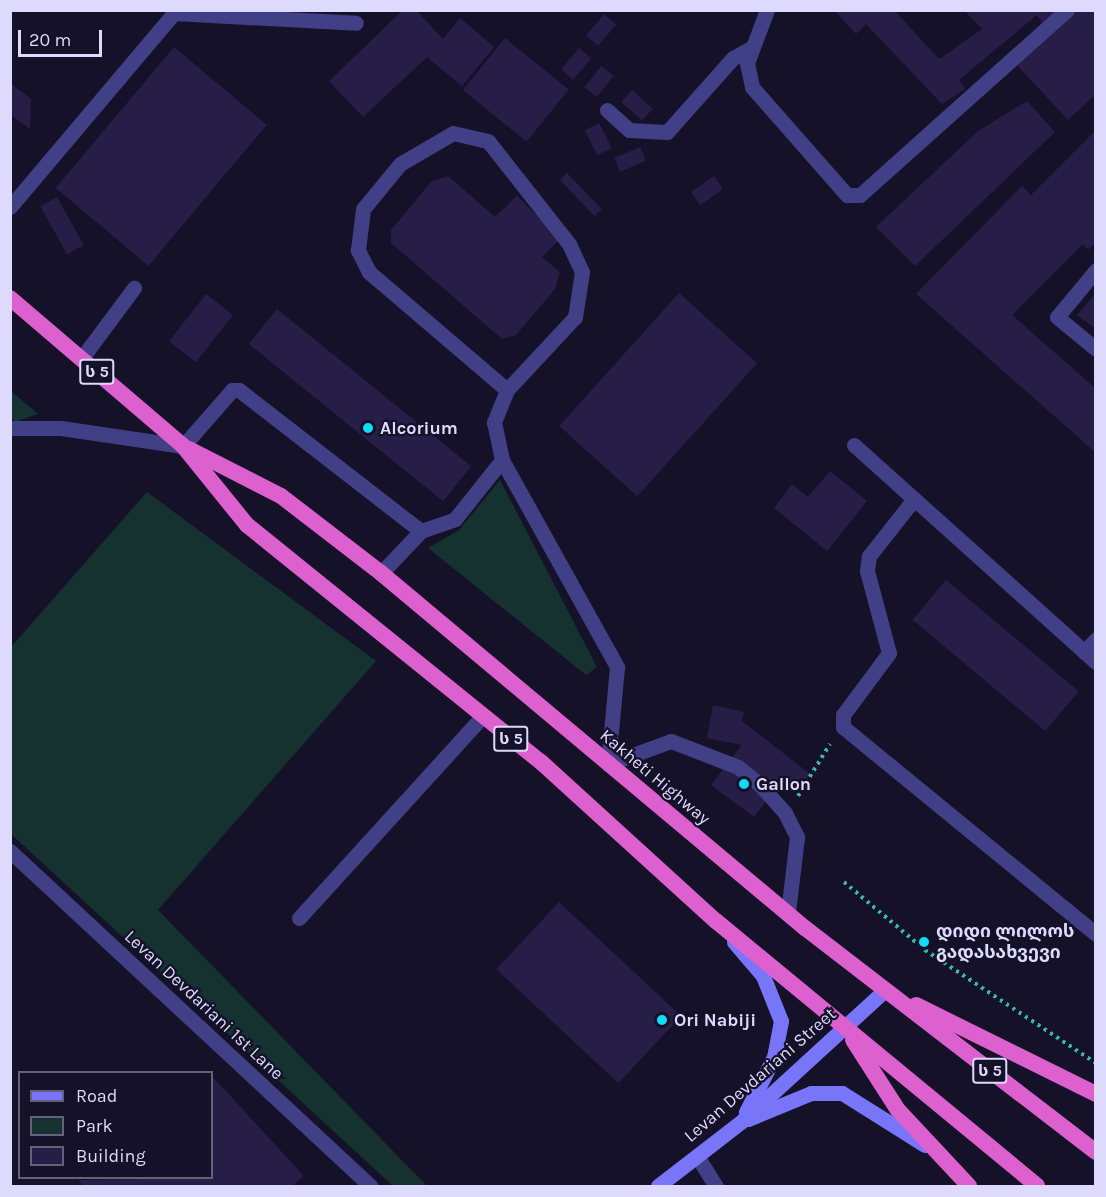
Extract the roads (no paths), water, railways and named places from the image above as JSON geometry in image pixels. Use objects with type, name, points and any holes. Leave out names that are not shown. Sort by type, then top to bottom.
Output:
[{"type":"highway","name":"Kakheti Highway","points":[[10,298],[183,446],[247,525],[482,717],[541,762],[716,921],[1037,1186]]},
{"type":"highway","name":"Kakheti Highway","points":[[183,446],[281,496],[381,573],[788,913],[1095,1152]]},
{"type":"highway","points":[[885,990],[1095,1094]]},
{"type":"highway","points":[[844,1027],[897,1110],[931,1149],[969,1186]]},
{"type":"main road","points":[[716,921],[762,976],[781,1021],[774,1058],[742,1120]]},
{"type":"main road","name":"Levan Devdariani Street","points":[[658,1186],[742,1120],[885,990]]},
{"type":"main road","points":[[742,1120],[811,1093],[842,1093],[931,1149]]},
{"type":"street","points":[[767,10],[747,63],[752,87],[847,195],[860,195],[1067,10]]},
{"type":"street","points":[[10,207],[174,12],[356,23]]},
{"type":"street","points":[[607,110],[629,130],[667,132],[733,58],[751,48]]},
{"type":"street","points":[[507,390],[369,272],[358,250],[363,209],[400,164],[453,134],[488,141],[569,244],[582,272],[574,317],[507,390],[494,422],[502,460],[617,667],[608,764],[671,741],[738,768],[785,813],[797,837],[788,913]]},
{"type":"street","points":[[1095,270],[1057,316],[1095,349]]},
{"type":"street","points":[[81,359],[134,288]]},
{"type":"street","points":[[10,428],[61,428],[183,446],[232,390],[239,390],[421,531]]},
{"type":"street","points":[[854,445],[1090,657],[1095,639]]},
{"type":"street","points":[[381,573],[421,531],[454,519],[502,460]]},
{"type":"street","points":[[914,499],[869,556],[867,571],[889,653],[843,715],[843,728],[1095,934]]},
{"type":"street","points":[[299,918],[482,717]]},
{"type":"street","name":"Levan Devdariani 1st Lane","points":[[10,851],[371,1186]]},
{"type":"street","points":[[697,1156],[716,1186]]},
{"type":"place","name":"Alcorium","points":[[368,428]]},
{"type":"place","name":"Gallon","points":[[744,784]]},
{"type":"place","name":"დიდი ლილოს გადასახვევი","points":[[924,942]]},
{"type":"place","name":"Ori Nabiji","points":[[662,1020]]}]
